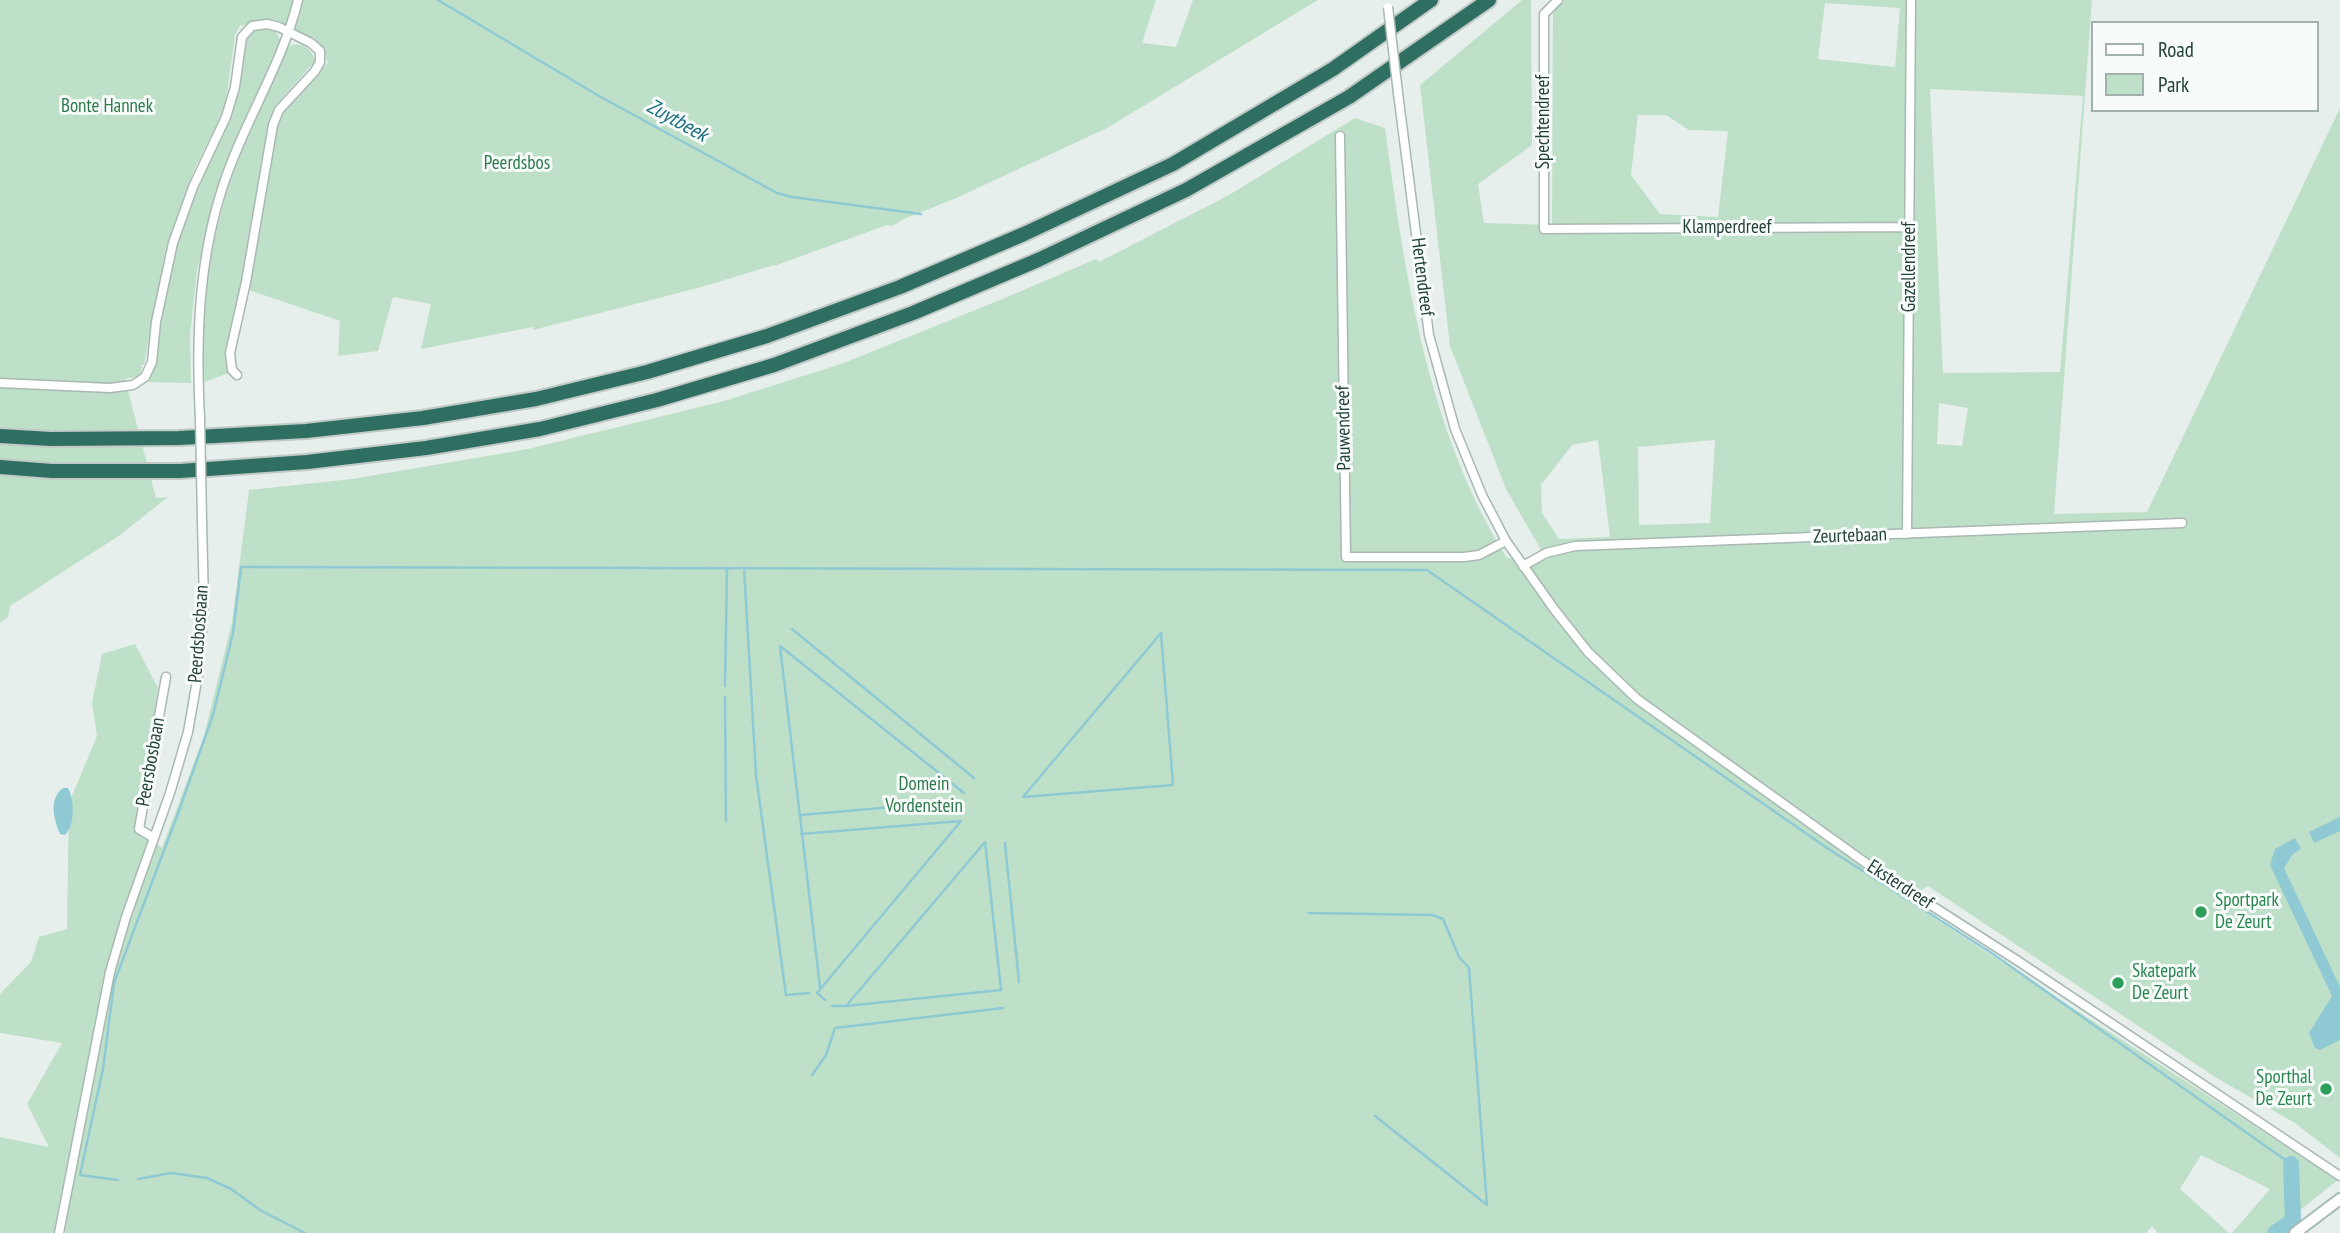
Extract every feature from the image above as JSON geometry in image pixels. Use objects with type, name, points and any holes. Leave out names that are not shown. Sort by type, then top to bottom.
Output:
[{"type":"highway","points":[[0,436],[51,439],[179,438],[306,431],[423,418],[536,399],[647,372],[754,340],[900,287],[1024,234],[1174,164],[1333,69],[1432,0]]},
{"type":"highway","points":[[0,467],[52,471],[180,471],[307,462],[426,448],[540,429],[657,400],[774,365],[913,313],[1038,260],[1186,190],[1349,97],[1489,0]]},
{"type":"main road","points":[[2295,1233],[2340,1199]]},
{"type":"street","name":"Peerdsbosbaan","points":[[59,1233],[110,972],[188,732],[199,669],[204,604],[198,370],[200,309],[211,228],[222,188],[289,34],[298,0]]},
{"type":"street","name":"Spechtendreef","points":[[1544,229],[1544,14],[1558,0]]},
{"type":"street","name":"Gazellendreef","points":[[1908,534],[1912,0]]},
{"type":"street","name":"Hertendreef","points":[[1388,3],[1429,335],[1455,429],[1482,495],[1506,541]]},
{"type":"street","points":[[0,383],[110,388],[133,385],[145,377],[152,362],[156,322],[173,243],[193,187],[226,117],[235,87],[242,37],[252,26],[259,24],[279,27],[311,43],[320,51],[320,62],[279,110],[273,125],[246,282],[230,353],[232,370],[237,375]]},
{"type":"street","name":"Pauwendreef","points":[[1340,135],[1346,556],[1464,557],[1479,555],[1506,541]]},
{"type":"street","name":"Klamperdreef","points":[[1544,229],[1911,227]]},
{"type":"street","name":"Zeurtebaan","points":[[1523,566],[1546,553],[1575,546],[2182,523]]},
{"type":"street","name":"Eksterdreef","points":[[1506,541],[1588,652],[1637,699],[1870,866],[2018,961],[2340,1176]]},
{"type":"street","name":"Peersbosbaan","points":[[154,838],[139,829],[166,677]]},
{"type":"green space","name":"Peerdsbos","points":[[0,0],[1156,0],[1142,43],[1176,47],[1193,0],[1318,0],[1107,128],[892,226],[887,225],[774,266],[698,288],[533,330],[533,327],[421,349],[431,304],[393,297],[378,351],[338,356],[340,321],[240,287],[227,353],[229,373],[202,383],[202,339],[208,274],[228,188],[243,146],[288,46],[297,44],[305,47],[312,52],[315,61],[276,105],[268,124],[266,141],[283,109],[328,62],[314,38],[267,20],[240,26],[235,35],[226,101],[194,170],[166,248],[144,365],[140,376],[125,379],[156,498],[168,497],[120,535],[10,606],[8,617],[0,623]]},
{"type":"green space","name":"Domein Vordenstein","points":[[1522,0],[1531,0],[1532,145],[1478,184],[1484,223],[1552,225],[1553,0],[2092,0],[2054,514],[2147,512],[2340,108],[2340,1158],[2295,1123],[2215,1077],[1928,886],[1906,900],[2338,1180],[2271,1233],[2232,1233],[2270,1189],[2201,1155],[2180,1189],[2229,1233],[2158,1233],[2152,1226],[2146,1233],[0,1233],[0,1137],[49,1147],[27,1104],[62,1043],[0,1033],[0,994],[31,962],[39,937],[67,929],[69,803],[97,736],[92,703],[102,654],[135,644],[158,688],[138,829],[162,848],[204,736],[232,622],[249,490],[352,479],[528,449],[724,401],[841,364],[1096,259],[1099,262],[1229,195],[1355,118],[1385,128],[1401,239],[1423,350],[1457,457],[1480,509],[1507,558],[1547,560],[1506,489],[1450,346],[1420,85]],"holes":[[[1825,3],[1900,8],[1895,67],[1818,59]],[[1930,89],[2083,96],[2060,372],[1943,373]],[[1638,115],[1666,115],[1689,130],[1728,131],[1718,217],[1660,214],[1631,175]],[[1939,403],[1968,408],[1962,446],[1937,444]],[[1598,440],[1610,537],[1559,539],[1542,513],[1541,485],[1572,445]],[[1715,440],[1710,523],[1639,525],[1638,447]]]},
{"type":"green space","points":[[254,27],[267,27],[276,31],[281,42],[240,132],[214,203],[197,270],[190,335],[191,383],[148,382],[155,361],[169,278],[187,207],[226,124],[242,43]]},
{"type":"water","points":[[63,788],[68,788],[73,806],[71,825],[65,835],[60,834],[54,810],[55,798]]},
{"type":"water","points":[[2340,817],[2340,831],[2314,843],[2309,832]]},
{"type":"water","points":[[2295,838],[2301,849],[2293,854],[2284,868],[2340,987],[2340,1040],[2320,1050],[2315,1048],[2309,1033],[2332,996],[2270,865],[2275,849]]},
{"type":"waterway","name":"Zuytbeek","points":[[438,0],[599,96],[777,193],[921,214]]},
{"type":"waterway","points":[[118,1180],[80,1175],[103,1069],[114,983],[213,715],[233,633],[241,567],[1427,570],[1827,848],[1993,954],[2291,1164]]},
{"type":"waterway","points":[[725,686],[727,568]]},
{"type":"waterway","points":[[744,568],[756,775],[786,995],[809,993]]},
{"type":"waterway","points":[[792,629],[974,778]]},
{"type":"waterway","points":[[1161,633],[1173,785],[1023,797],[1161,633]]},
{"type":"waterway","points":[[780,646],[820,987]]},
{"type":"waterway","points":[[780,646],[964,793]]},
{"type":"waterway","points":[[725,697],[726,821]]},
{"type":"waterway","points":[[801,815],[961,801]]},
{"type":"waterway","points":[[801,834],[961,821],[817,993],[825,1000]]},
{"type":"waterway","points":[[832,1006],[846,1006],[1001,990],[985,842],[846,1006]]},
{"type":"waterway","points":[[1005,843],[1019,982]]},
{"type":"waterway","points":[[1309,913],[1433,915],[1443,919],[1459,957],[1469,968],[1487,1205],[1375,1116]]},
{"type":"waterway","points":[[812,1075],[826,1055],[835,1028],[1003,1008]]},
{"type":"waterway","points":[[2275,1233],[2293,1221],[2291,1164]]},
{"type":"waterway","points":[[138,1179],[171,1173],[207,1178],[231,1189],[260,1210],[305,1233]]},
{"type":"place","name":"Sportpark De Zeurt","points":[[2201,912]]},
{"type":"place","name":"Skatepark De Zeurt","points":[[2118,983]]},
{"type":"place","name":"Sporthal De Zeurt","points":[[2326,1089]]},
{"type":"park label","name":"Bonte Hannek","points":[[107,107]]}]
